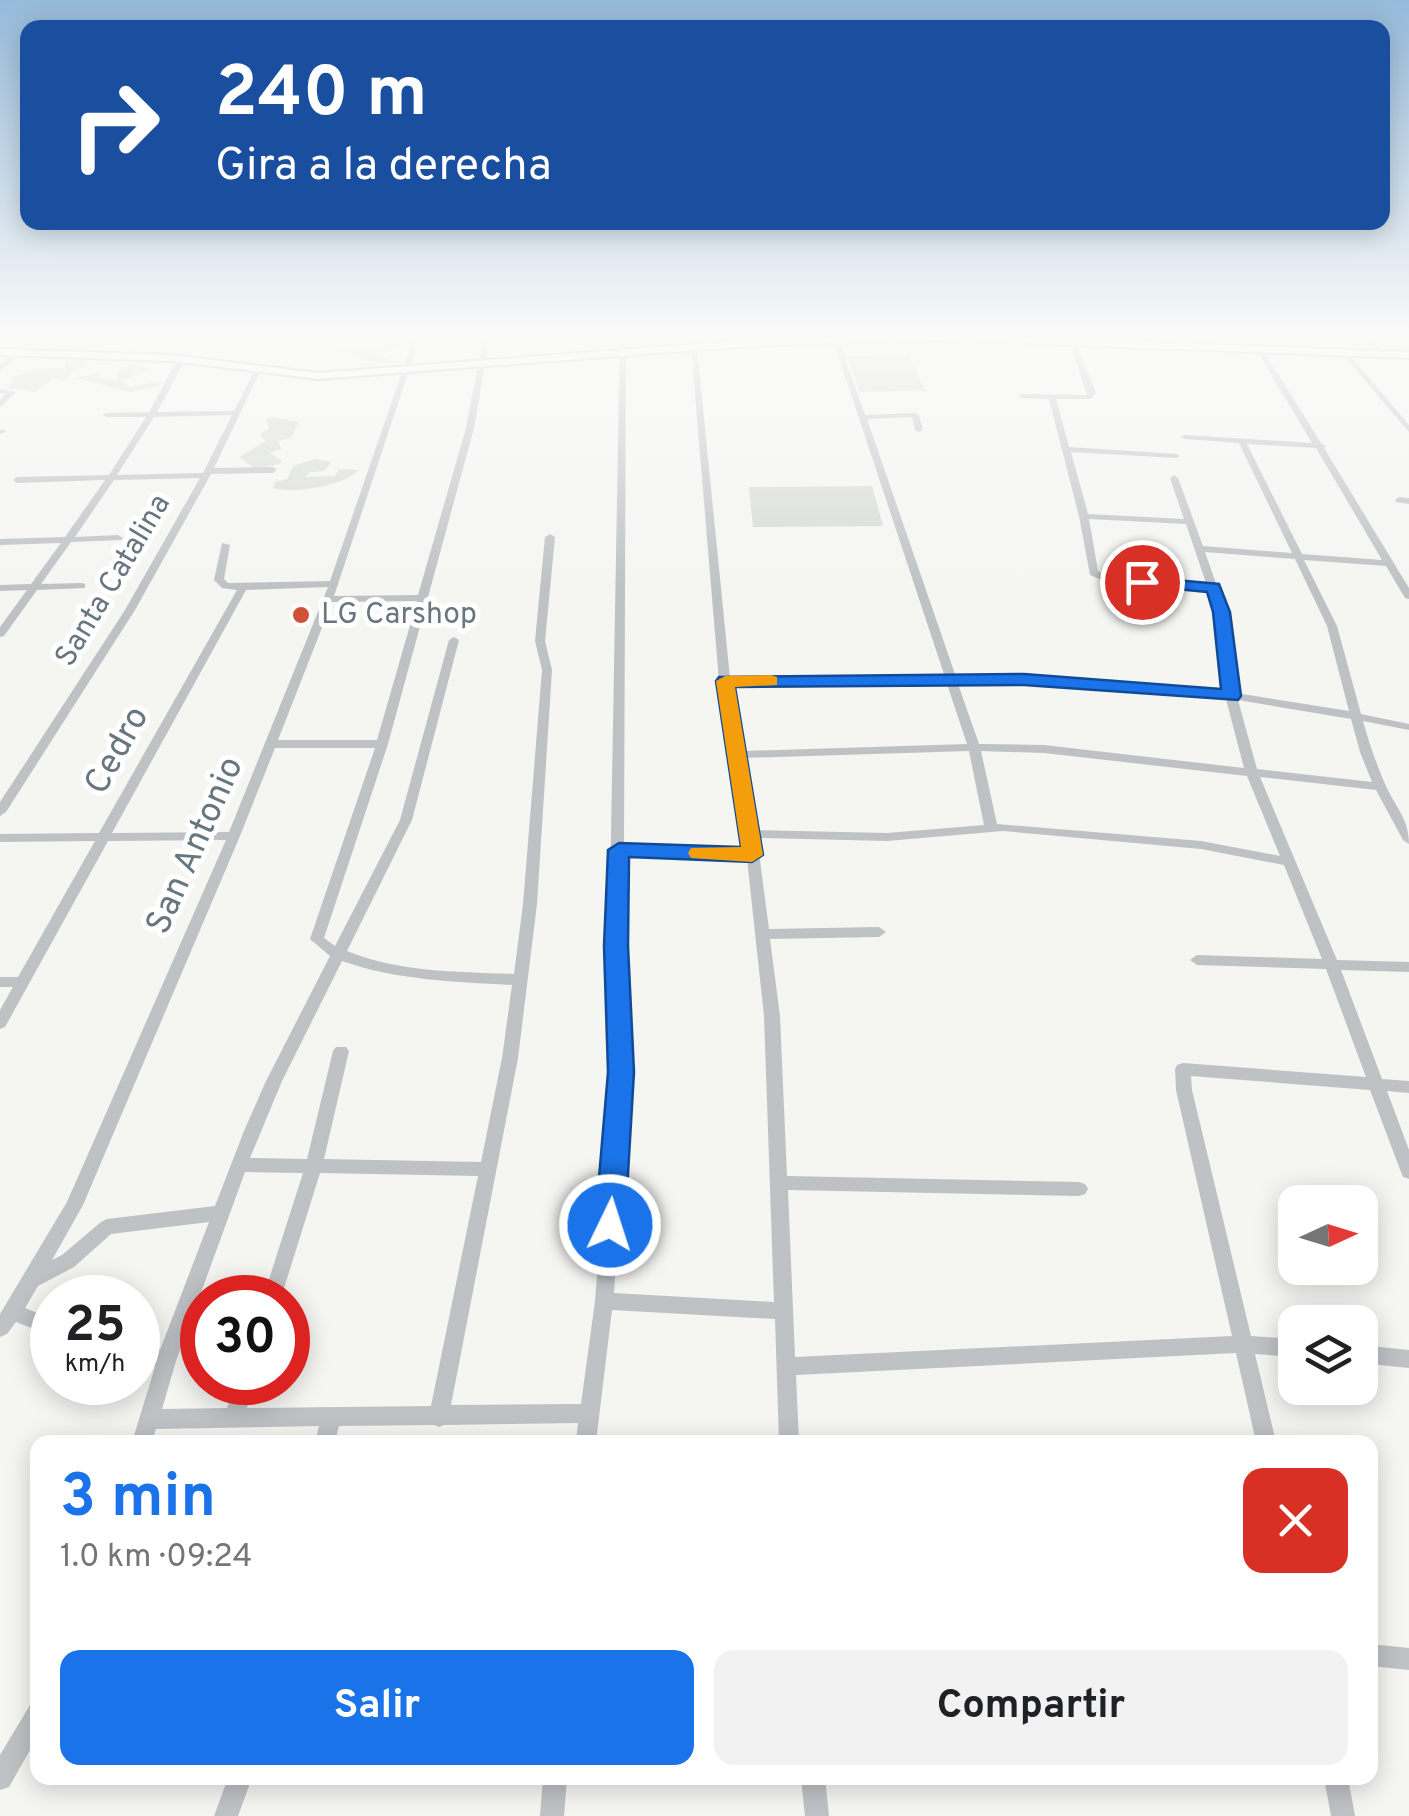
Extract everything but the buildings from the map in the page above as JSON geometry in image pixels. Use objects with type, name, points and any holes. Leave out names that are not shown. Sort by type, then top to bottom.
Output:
[{"type":"street","points":[[0,634],[151,419]]},
{"type":"street","name":"Santa Catalina","points":[[0,812],[130,610],[208,473],[233,419]]},
{"type":"street","name":"San Antonio","points":[[34,1275],[74,1205],[234,836],[334,584],[390,419]]},
{"type":"street","points":[[472,419],[382,744],[318,939],[323,948],[340,957],[442,976],[520,980]]},
{"type":"street","points":[[586,1435],[604,1301],[621,1072],[616,946],[623,419]]},
{"type":"street","points":[[700,419],[725,681],[772,1016],[789,1435]]},
{"type":"street","points":[[864,419],[974,747],[991,827]]},
{"type":"street","points":[[916,419],[920,430]]},
{"type":"street","points":[[1058,419],[1084,516],[1090,568],[1098,576],[1214,587]]},
{"type":"street","points":[[1305,419],[1409,596]]},
{"type":"street","points":[[1185,437],[1322,446]]},
{"type":"street","points":[[1242,441],[1332,626],[1353,694],[1354,714],[1380,787],[1409,840]]},
{"type":"street","points":[[1066,449],[1176,456]]},
{"type":"street","points":[[17,480],[273,470]]},
{"type":"street","points":[[1174,478],[1222,612],[1231,696],[1251,771],[1331,963],[1409,1172]]},
{"type":"street","points":[[1084,516],[1191,522]]},
{"type":"street","points":[[438,1417],[510,1058],[530,904],[548,670],[540,641],[550,537]]},
{"type":"street","points":[[0,542],[118,538]]},
{"type":"street","points":[[225,544],[219,580],[226,586],[334,584]]},
{"type":"street","points":[[1202,549],[1390,564]]},
{"type":"street","points":[[0,588],[82,586]]},
{"type":"street","name":"Cedro","points":[[0,1023],[243,587]]},
{"type":"street","points":[[327,599],[422,598]]},
{"type":"street","points":[[145,1435],[166,1360],[274,1081],[406,820],[454,640]]},
{"type":"street","points":[[725,681],[1024,680],[1231,696],[1354,714],[1409,727]]},
{"type":"street","points":[[272,744],[382,744]]},
{"type":"street","points":[[735,755],[974,747],[1044,750],[1380,787]]},
{"type":"street","points":[[749,834],[887,837],[991,827],[1146,838],[1289,862]]},
{"type":"street","points":[[0,838],[234,836]]},
{"type":"street","points":[[619,850],[752,855]]},
{"type":"street","points":[[762,934],[879,932]]},
{"type":"street","points":[[1198,960],[1409,967]]},
{"type":"street","points":[[0,982],[23,982]]},
{"type":"street","points":[[279,1275],[314,1165],[340,1051]]},
{"type":"street","points":[[1264,1435],[1184,1090],[1184,1068],[1409,1088]]},
{"type":"street","points":[[239,1165],[488,1169]]},
{"type":"street","points":[[780,1183],[1079,1189]]},
{"type":"street","points":[[41,1275],[68,1261],[107,1227],[222,1213]]},
{"type":"street","name":"San Antonio","points":[[6,1320],[30,1282]]},
{"type":"street","points":[[604,1301],[782,1311]]},
{"type":"street","points":[[784,1367],[1243,1344],[1278,1347]]},
{"type":"street","points":[[1378,1355],[1409,1358]]},
{"type":"street","points":[[160,1359],[166,1360]]},
{"type":"street","points":[[234,1418],[238,1405]]},
{"type":"street","points":[[151,1418],[588,1413]]},
{"type":"street","points":[[327,1435],[332,1417]]},
{"type":"street","points":[[1378,1656],[1409,1659]]},
{"type":"street","points":[[0,1778],[30,1727]]},
{"type":"street","points":[[226,1816],[237,1785]]},
{"type":"street","points":[[552,1816],[554,1785]]},
{"type":"street","points":[[815,1785],[817,1816]]},
{"type":"street","points":[[1337,1785],[1343,1816]]},
{"type":"shaded area","points":[[266,419],[299,422],[291,438],[278,441],[281,449],[270,453],[282,461],[280,464],[255,469],[239,457],[266,441],[260,435],[269,428]]},
{"type":"shaded area","points":[[315,459],[331,462],[325,471],[310,472],[305,477],[335,476],[339,469],[359,470],[318,487],[273,488],[275,482],[287,479],[293,466]]},
{"type":"shaded area","points":[[872,486],[883,526],[753,527],[749,487]]},
{"type":"slow traffic","points":[[699,853],[752,855],[725,681],[770,681]]},
{"type":"place","name":"LG Carshop","points":[[301,615]]},
{"type":"route","points":[[610,1225],[621,1072],[616,946],[619,850],[752,855],[725,681],[1024,680],[1231,696],[1222,612],[1214,587],[1142,582]]}]
